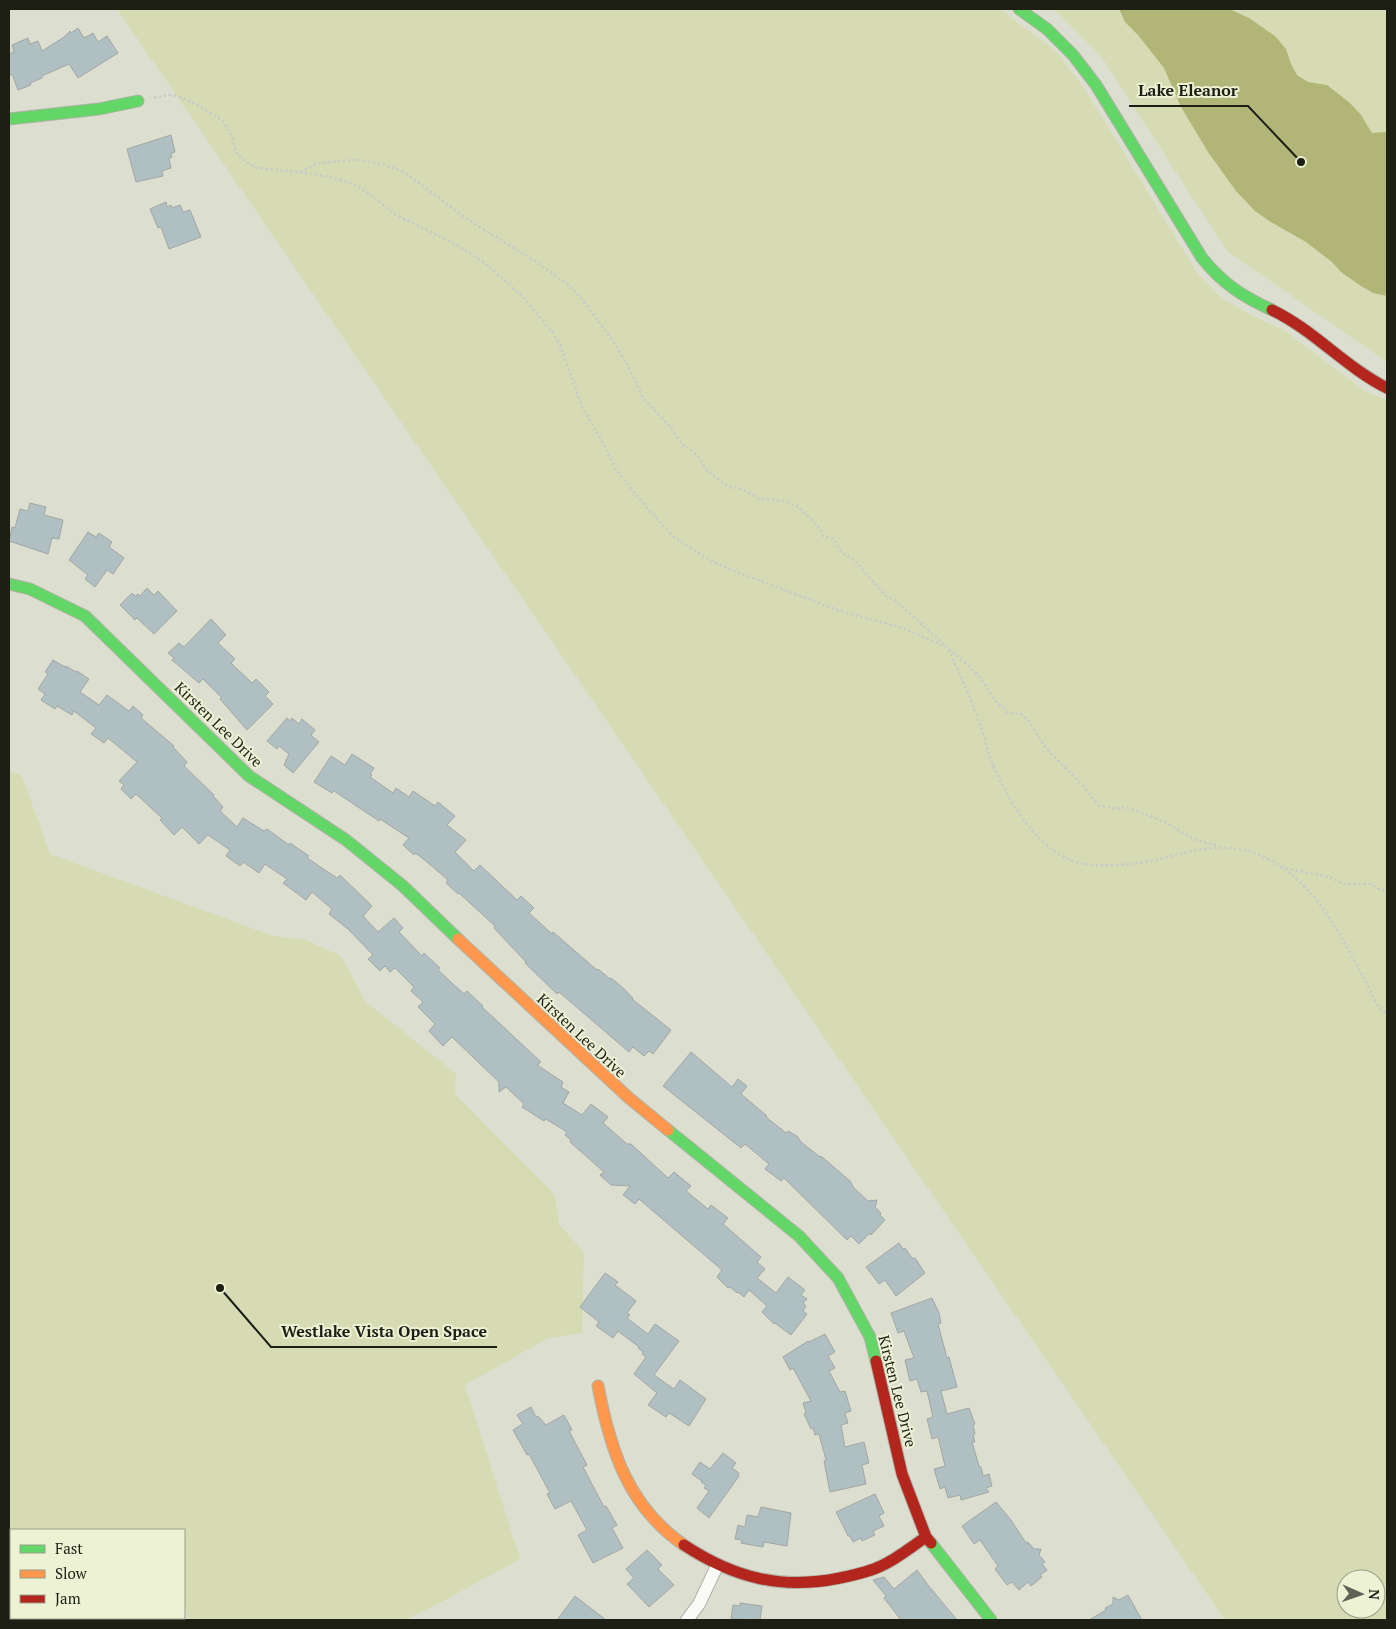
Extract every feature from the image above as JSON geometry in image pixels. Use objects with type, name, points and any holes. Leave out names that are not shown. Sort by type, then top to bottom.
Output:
[{"type":"street","points":[[1020,9],[1047,28],[1073,55],[1096,85],[1202,258],[1216,276],[1237,293],[1292,320],[1364,376],[1387,388]]},
{"type":"street","points":[[9,119],[99,109],[138,101]]},
{"type":"street","name":"Kirsten Lee Drive","points":[[9,584],[30,590],[85,616],[249,776],[346,840],[403,886],[492,972],[629,1098],[799,1236],[838,1278],[870,1337],[902,1474],[926,1537],[990,1620]]},
{"type":"street","points":[[598,1386],[606,1426],[622,1471],[636,1495],[653,1517],[688,1549],[717,1566],[754,1578],[784,1584],[811,1584],[836,1580],[881,1566],[926,1537]]},
{"type":"street","points":[[687,1620],[699,1604],[717,1566]]},
{"type":"path","points":[[138,101],[168,95],[178,96],[223,121],[231,134],[236,152],[243,160],[257,168],[330,177],[355,185],[375,198],[394,214],[453,243],[481,260],[523,297],[553,333],[560,345],[583,409],[615,468],[674,537],[709,560],[734,572],[843,612],[903,628],[948,648],[976,714],[990,758],[1003,787],[1021,816],[1036,834],[1055,851],[1071,860],[1097,864],[1127,865],[1151,862],[1206,848],[1219,847]]},
{"type":"path","points":[[300,172],[316,164],[357,160],[382,164],[404,172],[467,219],[551,272],[581,298],[613,341],[630,368],[643,398],[671,428],[684,447],[689,448],[699,457],[706,470],[729,487],[739,488],[758,498],[784,501],[797,506],[821,530],[823,536],[834,539],[842,553],[855,561],[886,596],[896,600],[970,666],[982,680],[994,700],[1008,713],[1022,714],[1045,747],[1085,788],[1098,805],[1115,809],[1125,806],[1166,822],[1193,839],[1219,847],[1251,852],[1279,866],[1310,891],[1333,923],[1372,992],[1378,1007],[1387,1015]]},
{"type":"path","points":[[1279,866],[1332,878],[1343,884],[1370,884],[1380,890],[1387,890]]},
{"type":"shaded area","points":[[117,9],[999,9],[1056,51],[1084,88],[1198,274],[1222,298],[1250,315],[1282,329],[1366,392],[1387,400],[1387,1620],[1225,1620]]},
{"type":"shaded area","points":[[1054,9],[1387,9],[1387,362],[1227,251],[1101,56]]},
{"type":"shaded area","points":[[1119,9],[1229,9],[1249,18],[1275,36],[1286,49],[1297,75],[1308,82],[1327,85],[1350,103],[1361,115],[1372,133],[1387,132],[1387,296],[1373,293],[1361,286],[1341,272],[1332,262],[1306,242],[1255,211],[1236,191],[1208,152],[1181,107],[1164,68],[1138,35],[1125,22]]},
{"type":"shaded area","points":[[9,770],[22,776],[50,854],[273,936],[306,940],[341,956],[366,1002],[456,1074],[455,1094],[555,1195],[559,1224],[584,1252],[582,1333],[548,1338],[465,1385],[520,1559],[404,1620],[189,1620],[185,1608],[185,1529],[10,1529],[10,1619],[43,1619],[9,1620]]},
{"type":"building","points":[[78,28],[84,38],[93,33],[98,42],[107,36],[118,53],[78,78],[69,64],[42,76],[42,78],[30,83],[31,85],[18,90],[12,74],[9,76],[9,54],[14,52],[12,45],[28,38],[30,44],[38,41],[42,51],[70,31],[71,33]]},
{"type":"building","points":[[171,135],[175,152],[171,153],[172,157],[169,158],[171,168],[162,171],[163,176],[136,182],[127,149]]},
{"type":"building","points":[[166,202],[167,207],[171,205],[172,208],[180,205],[183,212],[190,210],[201,237],[169,249],[161,227],[158,228],[150,209]]},
{"type":"building","points":[[30,503],[46,507],[44,515],[63,520],[59,539],[52,538],[48,554],[9,541],[12,527],[15,528],[20,509],[28,511]]},
{"type":"building","points":[[88,532],[96,537],[99,533],[112,542],[109,547],[124,558],[113,574],[107,570],[95,587],[85,579],[88,575],[69,560]]},
{"type":"building","points":[[147,588],[154,595],[158,591],[177,611],[154,634],[137,618],[135,620],[120,605],[132,593],[135,596],[138,594],[140,596]]},
{"type":"building","points":[[211,619],[226,635],[218,643],[235,659],[231,663],[252,683],[256,679],[269,692],[265,696],[273,704],[247,730],[220,699],[222,698],[203,679],[199,683],[172,660],[174,658],[168,653],[179,643],[184,647]]},
{"type":"building","points":[[53,660],[89,679],[80,692],[99,705],[107,695],[129,711],[133,706],[143,715],[141,718],[174,746],[187,762],[184,766],[214,795],[223,807],[220,811],[237,827],[243,818],[264,831],[267,829],[289,845],[290,843],[309,856],[307,858],[337,878],[340,875],[372,906],[363,916],[378,932],[394,918],[403,928],[399,932],[422,956],[424,953],[440,968],[438,970],[464,994],[467,991],[483,1006],[541,1062],[537,1065],[563,1082],[561,1087],[569,1092],[563,1103],[582,1115],[591,1104],[608,1117],[603,1123],[627,1144],[631,1144],[668,1178],[674,1172],[691,1186],[686,1191],[708,1209],[711,1205],[728,1218],[723,1224],[761,1257],[757,1262],[765,1269],[757,1278],[776,1293],[788,1277],[805,1290],[801,1295],[807,1299],[803,1303],[806,1306],[803,1311],[807,1314],[791,1335],[774,1324],[762,1312],[767,1306],[749,1290],[744,1297],[730,1287],[728,1288],[717,1277],[722,1270],[639,1199],[635,1204],[623,1195],[630,1186],[611,1185],[600,1175],[604,1172],[570,1142],[571,1140],[565,1135],[567,1132],[546,1119],[544,1121],[522,1107],[524,1104],[506,1087],[499,1092],[499,1082],[452,1037],[443,1046],[429,1031],[435,1024],[418,1007],[423,1002],[411,991],[414,987],[395,968],[390,972],[385,966],[380,971],[368,959],[373,955],[348,929],[329,914],[332,909],[312,892],[306,900],[283,883],[287,879],[265,864],[259,873],[243,862],[240,866],[226,856],[230,850],[208,835],[199,844],[182,827],[174,835],[160,820],[162,818],[136,794],[131,799],[121,789],[124,785],[119,781],[137,762],[108,738],[104,743],[91,734],[96,728],[74,711],[72,715],[57,706],[55,709],[41,700],[45,694],[38,689],[48,674],[45,672]]},
{"type":"building","points":[[287,718],[290,721],[292,718],[299,724],[302,719],[315,730],[311,735],[319,742],[293,773],[284,765],[289,754],[279,746],[277,749],[267,741]]},
{"type":"building","points":[[352,754],[374,768],[370,777],[393,793],[396,788],[409,797],[413,791],[435,806],[438,802],[455,816],[447,825],[466,840],[455,852],[474,871],[480,865],[517,900],[521,896],[534,908],[529,913],[552,934],[553,932],[597,970],[611,978],[632,999],[671,1030],[653,1054],[649,1051],[644,1056],[633,1047],[629,1052],[559,992],[557,994],[525,963],[494,928],[495,926],[446,883],[448,880],[421,857],[415,853],[414,855],[403,845],[409,838],[380,819],[379,821],[334,791],[332,793],[314,782],[331,756],[345,765]]},
{"type":"building","points":[[691,1052],[732,1087],[738,1079],[747,1086],[741,1094],[766,1117],[786,1133],[788,1131],[797,1136],[801,1142],[821,1156],[850,1181],[854,1188],[868,1201],[877,1200],[875,1207],[885,1220],[871,1235],[870,1233],[859,1244],[851,1236],[847,1240],[784,1178],[781,1181],[765,1169],[769,1164],[745,1144],[741,1148],[663,1086]]},
{"type":"building","points":[[899,1243],[913,1259],[915,1258],[925,1273],[896,1296],[885,1280],[879,1284],[866,1267]]},
{"type":"building","points":[[605,1273],[618,1282],[615,1285],[636,1301],[627,1313],[630,1315],[627,1318],[648,1334],[655,1324],[679,1341],[654,1375],[674,1389],[680,1380],[706,1399],[689,1426],[669,1413],[666,1417],[648,1405],[657,1393],[634,1374],[646,1357],[642,1354],[643,1352],[639,1347],[618,1331],[613,1338],[596,1326],[599,1322],[580,1307]]},
{"type":"building","points":[[932,1298],[939,1313],[941,1323],[938,1324],[957,1387],[941,1391],[947,1414],[969,1408],[975,1424],[973,1425],[975,1434],[973,1435],[975,1442],[972,1442],[979,1466],[983,1476],[989,1474],[992,1486],[986,1488],[989,1492],[961,1500],[960,1495],[948,1498],[945,1487],[940,1489],[934,1469],[945,1466],[938,1437],[932,1439],[927,1419],[933,1417],[927,1391],[921,1392],[917,1379],[910,1381],[905,1360],[914,1358],[904,1331],[898,1333],[891,1313]]},
{"type":"building","points":[[825,1334],[835,1352],[828,1356],[835,1368],[829,1371],[840,1392],[845,1391],[851,1411],[845,1413],[848,1423],[841,1425],[845,1447],[864,1442],[869,1463],[862,1465],[866,1484],[830,1492],[824,1461],[826,1460],[819,1434],[815,1435],[804,1414],[806,1412],[803,1403],[811,1401],[793,1368],[790,1370],[783,1357],[808,1341]]},
{"type":"building","points":[[531,1407],[536,1417],[538,1416],[546,1425],[564,1415],[572,1430],[569,1431],[587,1465],[583,1467],[604,1507],[606,1506],[617,1525],[612,1528],[623,1548],[593,1563],[578,1535],[587,1530],[571,1501],[555,1509],[547,1494],[550,1493],[529,1454],[527,1455],[513,1430],[523,1424],[517,1415]]},
{"type":"building","points":[[723,1453],[736,1463],[732,1468],[739,1473],[739,1476],[709,1518],[697,1508],[709,1491],[704,1488],[706,1485],[702,1481],[692,1474],[700,1462],[710,1469]]},
{"type":"building","points":[[875,1494],[884,1513],[879,1516],[884,1526],[873,1531],[875,1535],[862,1541],[861,1538],[853,1542],[836,1512]]},
{"type":"building","points":[[996,1502],[1026,1543],[1028,1542],[1034,1549],[1041,1549],[1039,1555],[1045,1562],[1042,1564],[1047,1570],[1031,1586],[1028,1582],[1019,1590],[1012,1582],[1007,1585],[995,1569],[998,1566],[980,1540],[974,1544],[962,1526]]},
{"type":"building","points":[[761,1507],[791,1513],[787,1546],[764,1542],[763,1547],[741,1543],[742,1540],[735,1539],[738,1525],[745,1527],[747,1515],[758,1517]]},
{"type":"building","points":[[647,1550],[662,1565],[658,1569],[674,1585],[649,1607],[627,1584],[634,1578],[626,1569]]},
{"type":"building","points":[[917,1570],[957,1620],[901,1620],[873,1580],[884,1577],[894,1589]]},
{"type":"building","points":[[1128,1595],[1142,1620],[1089,1620],[1113,1604],[1113,1597],[1119,1600]]},
{"type":"building","points":[[575,1596],[606,1620],[557,1620]]},
{"type":"building","points":[[740,1603],[762,1606],[760,1620],[731,1619],[733,1605],[740,1606]]},
{"type":"traffic: fast","points":[[1019,9],[1047,29],[1073,55],[1096,85],[1202,258],[1234,288],[1251,300],[1272,310]]},
{"type":"traffic: fast","points":[[9,119],[99,109],[138,101]]},
{"type":"traffic: fast","points":[[9,584],[30,589],[85,616],[249,776],[346,840],[403,886],[458,939]]},
{"type":"traffic: fast","points":[[668,1130],[799,1236],[838,1278],[870,1337],[876,1361]]},
{"type":"traffic: fast","points":[[931,1543],[991,1620]]},
{"type":"traffic: slow","points":[[458,939],[629,1098],[668,1130]]},
{"type":"traffic: slow","points":[[598,1386],[609,1432],[624,1475],[635,1495],[649,1513],[665,1530],[684,1545]]},
{"type":"traffic: jam","points":[[1272,310],[1302,328],[1357,370],[1387,388]]},
{"type":"traffic: jam","points":[[876,1361],[902,1474],[926,1537],[931,1543]]},
{"type":"traffic: jam","points":[[684,1545],[721,1566],[740,1573],[778,1582],[798,1583],[840,1578],[872,1570],[893,1560],[926,1537]]},
{"type":"place","name":"Lake Eleanor","points":[[1301,162]]},
{"type":"place","name":"Westlake Vista Open Space","points":[[220,1288]]}]
